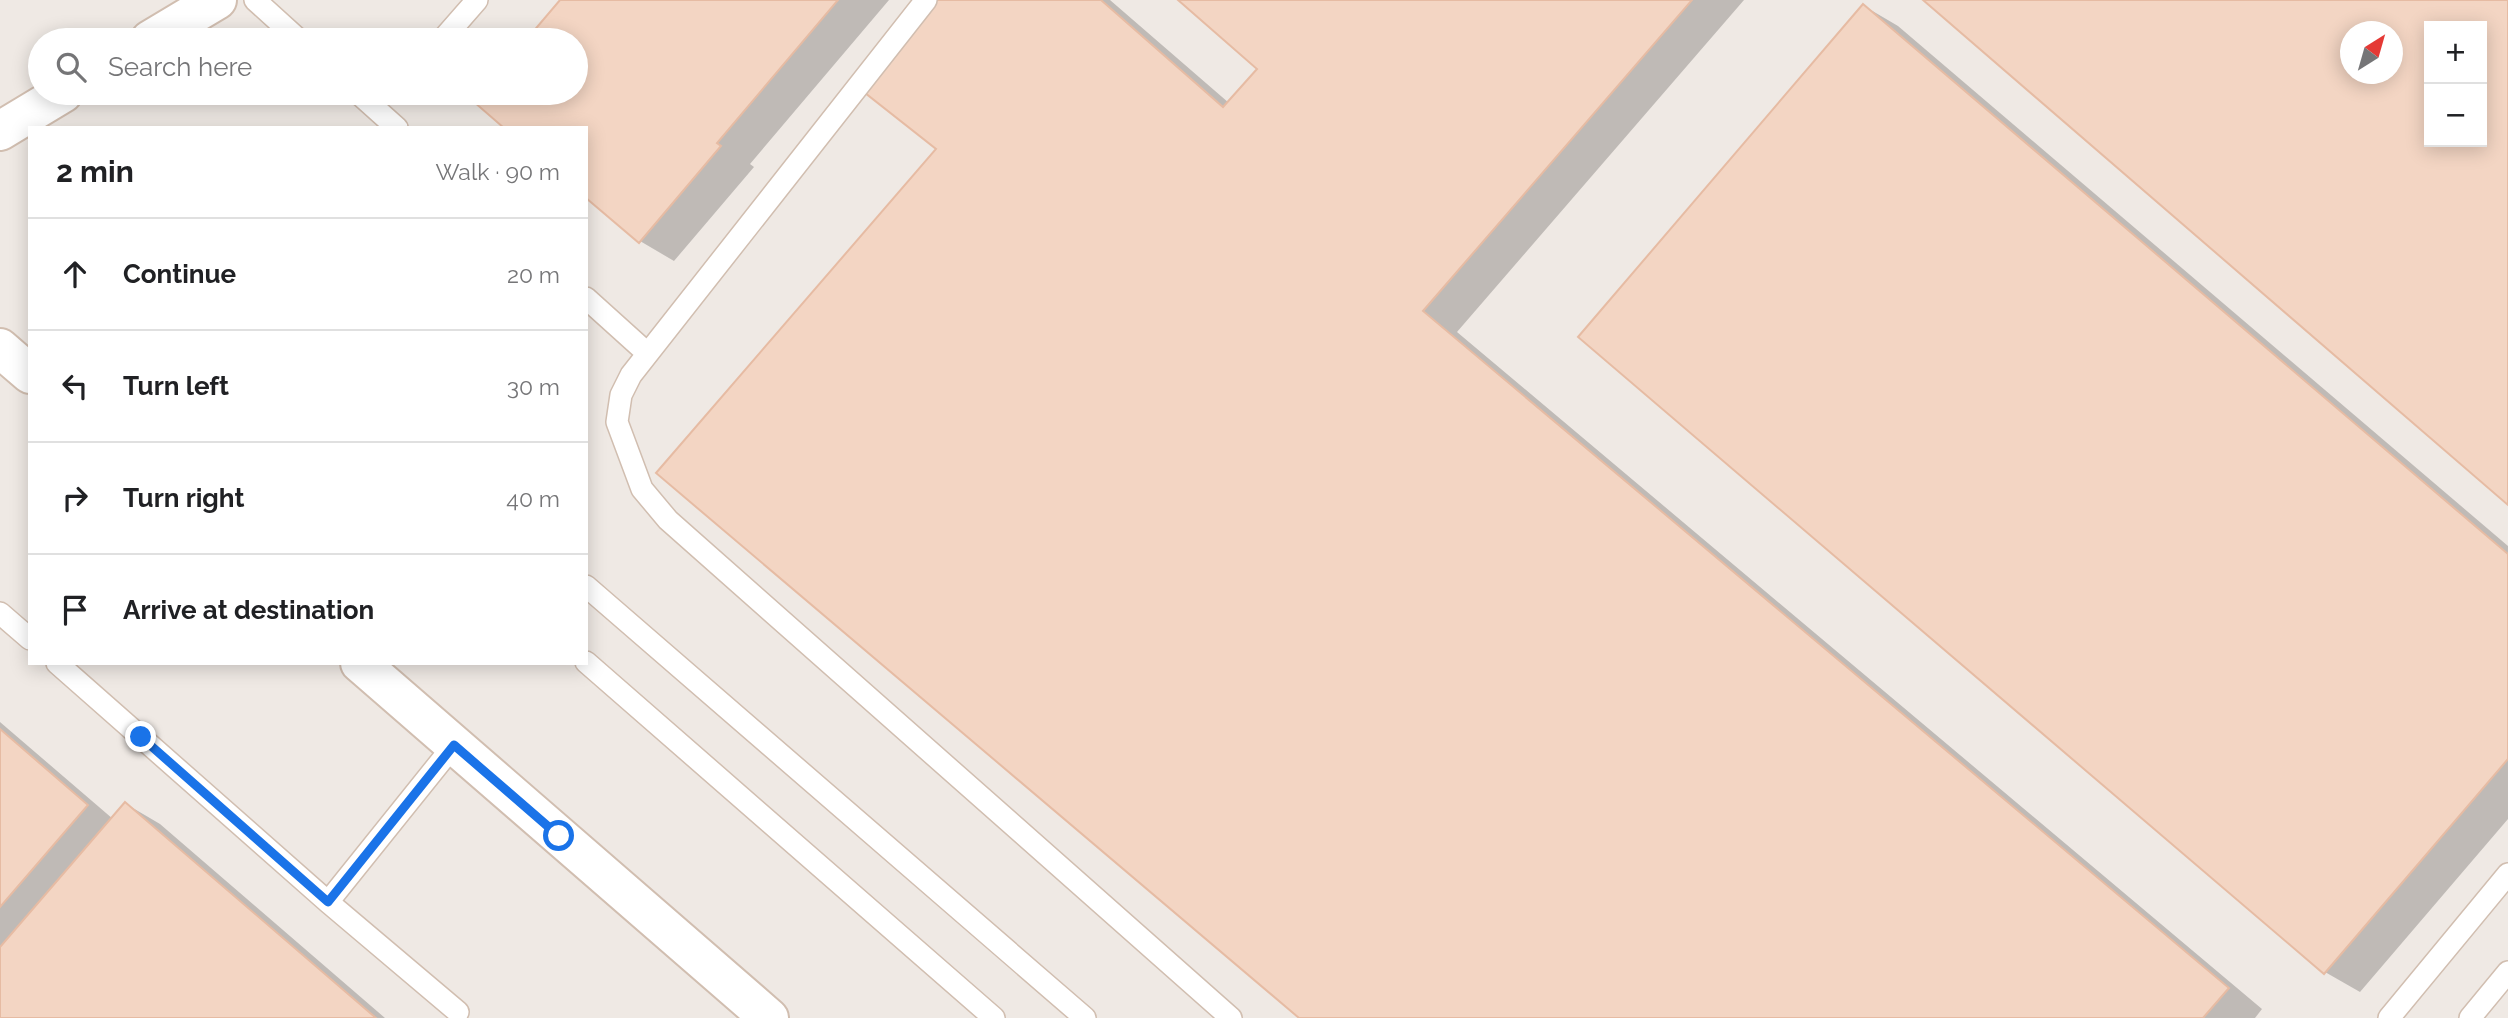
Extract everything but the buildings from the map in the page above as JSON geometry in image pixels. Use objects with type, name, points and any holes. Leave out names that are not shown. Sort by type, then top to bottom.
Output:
[{"type":"street","points":[[170,28],[217,0]]},
{"type":"street","points":[[0,131],[43,105]]},
{"type":"street","points":[[0,348],[28,372]]},
{"type":"street","points":[[362,665],[769,1018]]},
{"type":"lane","points":[[255,0],[286,28]]},
{"type":"lane","points":[[453,28],[477,0]]},
{"type":"lane","points":[[926,0],[631,375],[621,396],[617,422],[642,489],[668,520],[1231,1018]]},
{"type":"lane","points":[[371,105],[395,126]]},
{"type":"lane","points":[[588,300],[648,353]]},
{"type":"lane","points":[[588,588],[1085,1018]]},
{"type":"lane","points":[[0,613],[28,637]]},
{"type":"lane","points":[[588,664],[994,1018]]},
{"type":"lane","points":[[59,665],[328,902],[458,1012]]},
{"type":"lane","points":[[328,902],[454,745]]},
{"type":"lane","points":[[2389,1018],[2508,874]]},
{"type":"lane","points":[[2470,1018],[2508,972]]},
{"type":"shaded area","points":[[0,0],[2508,0],[2508,1018],[0,1018]]},
{"type":"route","points":[[141,737],[328,902],[454,745],[559,836]]}]
